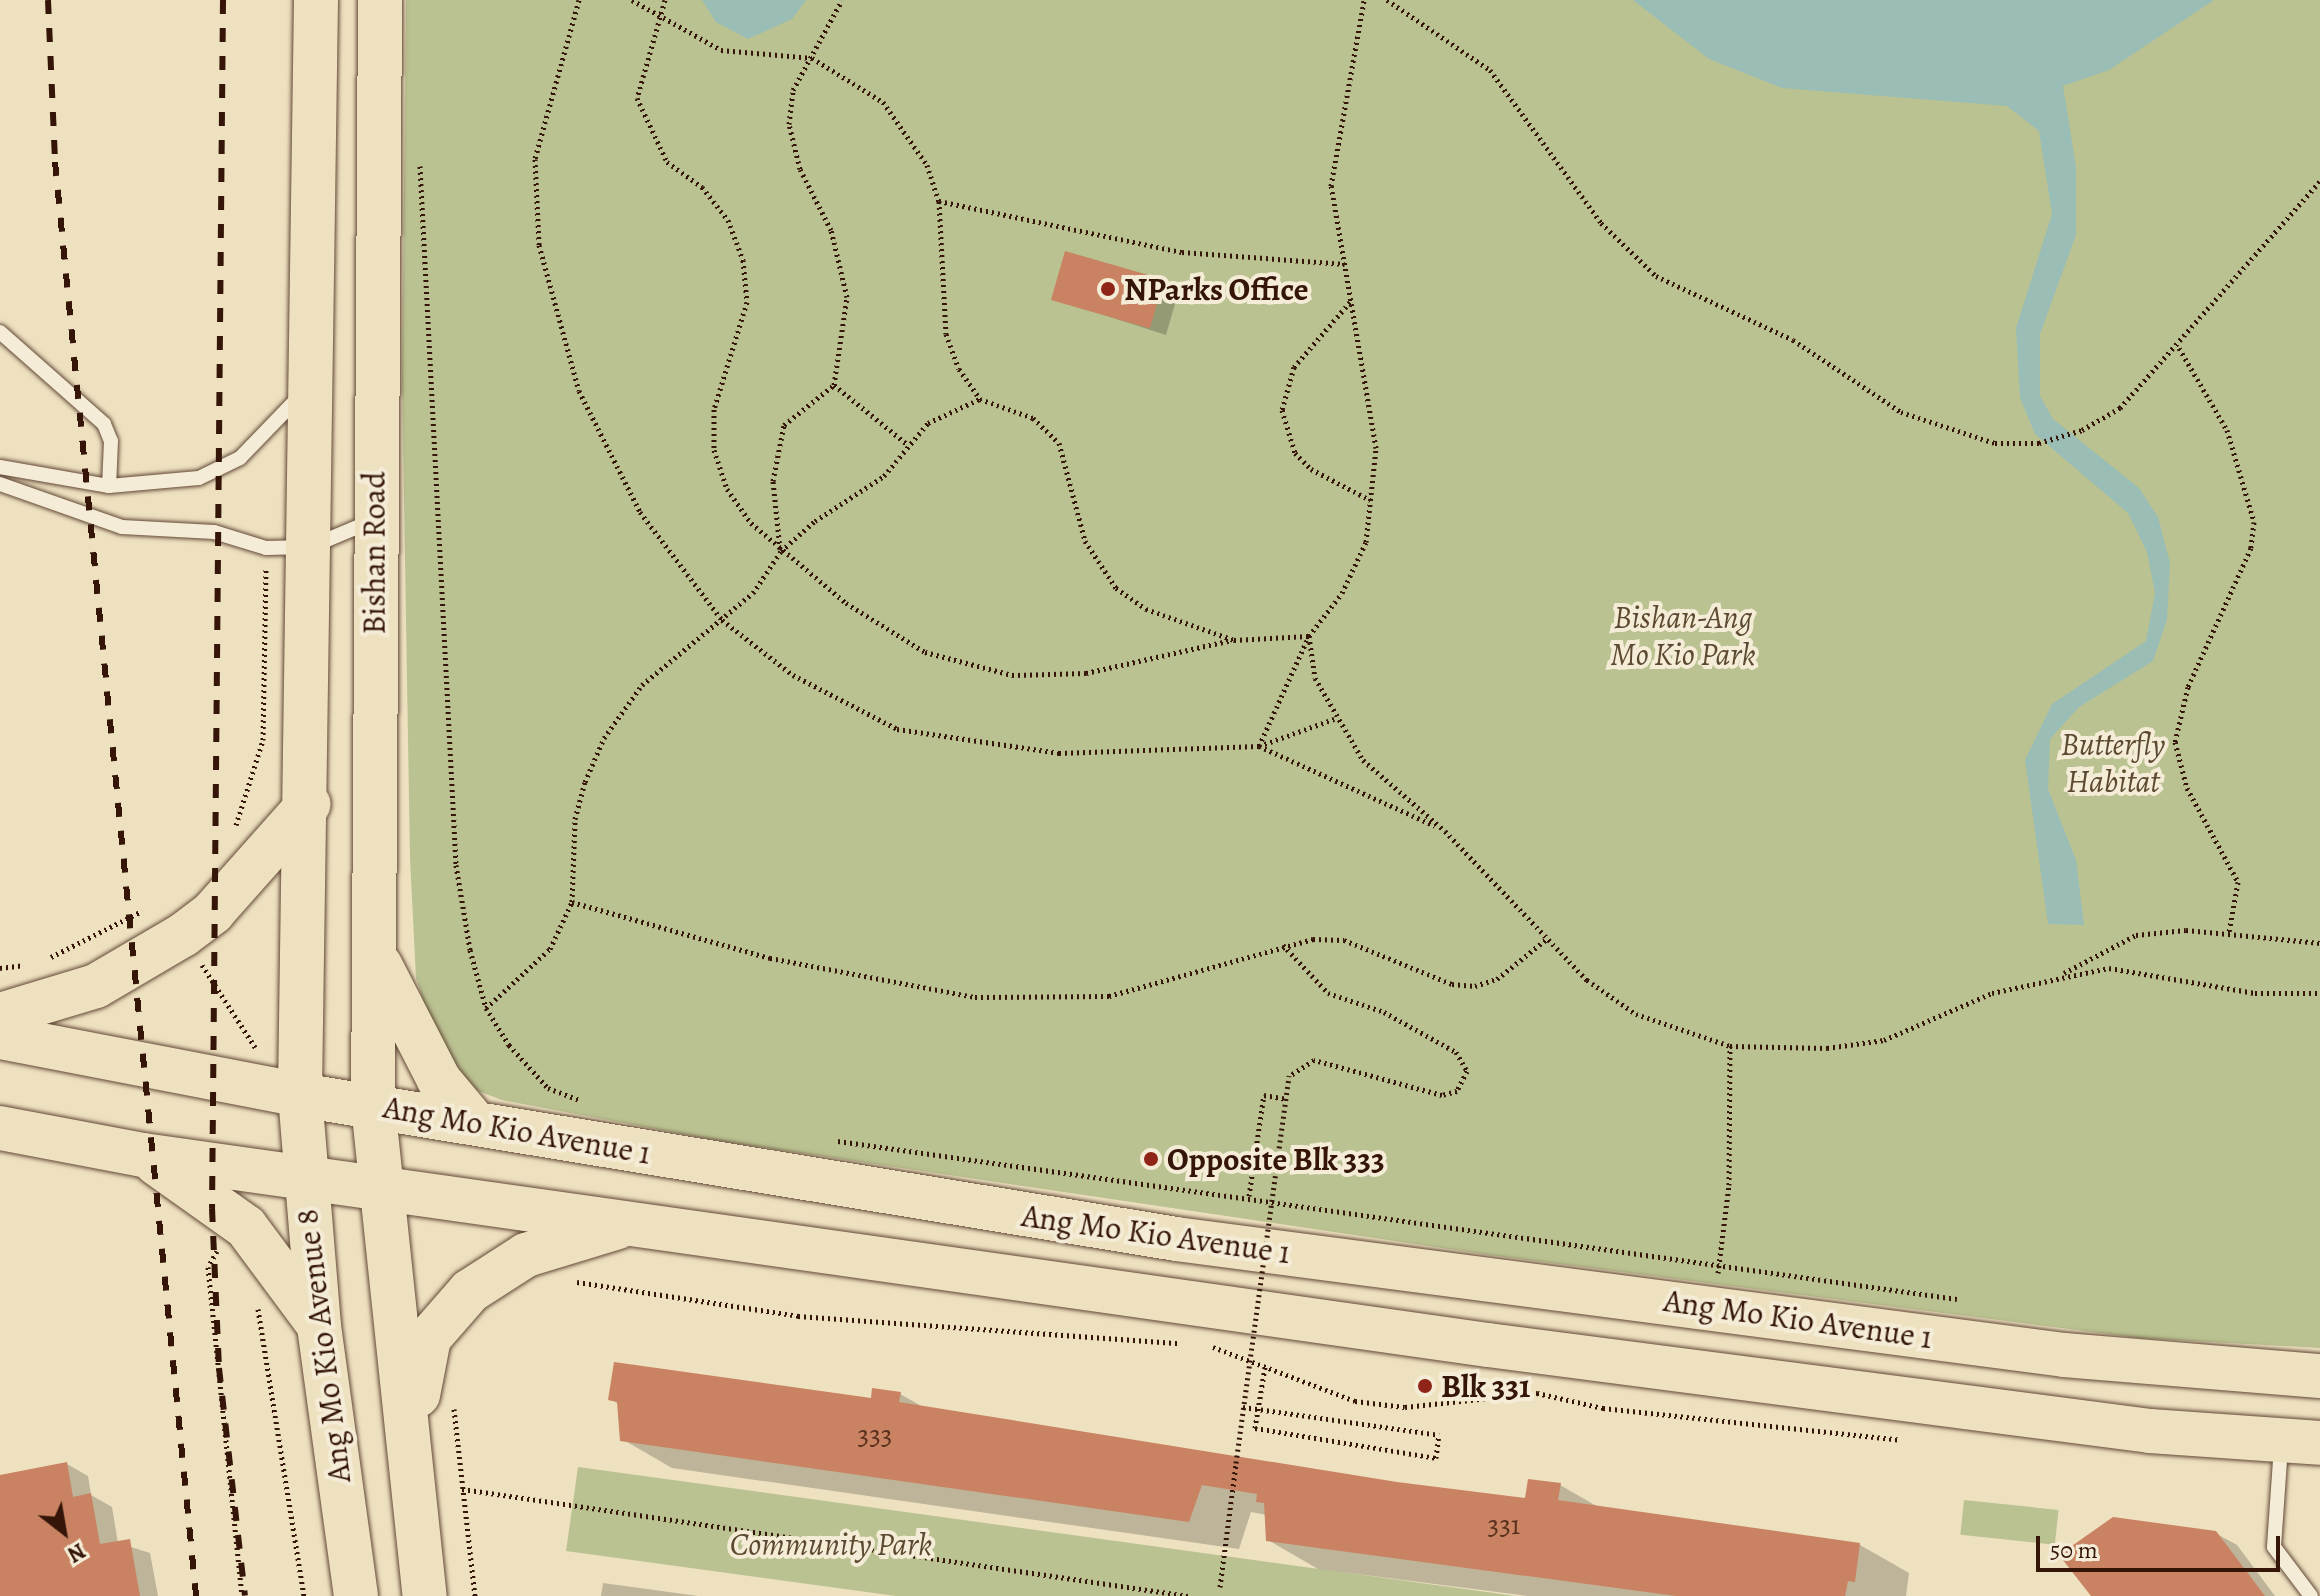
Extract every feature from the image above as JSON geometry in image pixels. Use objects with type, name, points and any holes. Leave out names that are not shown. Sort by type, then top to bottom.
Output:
[{"type":"main road","name":"Bishan Road","points":[[300,1095],[309,804],[316,0]]},
{"type":"main road","name":"Bishan Road","points":[[373,1105],[377,959],[374,520],[380,0]]},
{"type":"main road","points":[[0,1015],[96,986],[174,916],[213,912],[309,804]]},
{"type":"main road","points":[[377,959],[439,1080],[474,1122]]},
{"type":"main road","name":"Ang Mo Kio Avenue 1","points":[[0,1037],[300,1095],[1176,1239],[1714,1306],[2064,1355],[2320,1376]]},
{"type":"main road","name":"Ang Mo Kio Avenue 8","points":[[300,1095],[319,1326],[356,1596]]},
{"type":"main road","points":[[373,1105],[425,1596]]},
{"type":"main road","name":"Ang Mo Kio Avenue 1","points":[[0,1128],[143,1155],[1488,1345],[2150,1431],[2301,1442]]},
{"type":"main road","points":[[143,1155],[246,1227],[319,1326]]},
{"type":"main road","points":[[409,1445],[429,1338],[470,1291],[526,1255],[628,1224]]},
{"type":"lane","points":[[0,332],[104,424],[111,441],[109,486]]},
{"type":"lane","points":[[0,467],[109,486],[199,478],[240,458],[315,379]]},
{"type":"lane","points":[[0,484],[122,527],[214,532],[266,548],[310,547],[374,520]]},
{"type":"lane","points":[[2301,1442],[2274,1547],[2311,1596]]},
{"type":"path","points":[[579,0],[535,159],[539,245],[579,391],[640,512],[722,620],[843,704],[936,738],[1059,753],[1259,746],[1334,719]]},
{"type":"path","points":[[632,0],[663,14],[721,50],[812,58],[883,102],[927,165],[939,201],[946,334],[980,399]]},
{"type":"path","points":[[665,0],[637,98],[643,122],[667,162],[702,187],[728,220],[743,260],[747,302],[714,409],[714,450],[727,489],[781,551],[925,652],[1012,675],[1086,673],[1234,640],[1309,636]]},
{"type":"path","points":[[781,551],[773,481],[784,425],[834,385],[847,297],[831,230],[800,169],[789,124],[793,90],[842,0]]},
{"type":"path","points":[[1259,746],[1309,636],[1342,593],[1366,542],[1376,448],[1345,264],[1333,158],[1364,0]]},
{"type":"path","points":[[1387,0],[1490,70],[1601,223],[1656,276],[1793,340],[1901,412],[1972,438],[2039,443],[2082,430],[2120,408],[2179,348],[2320,181]]},
{"type":"path","points":[[420,161],[456,865],[486,1008],[548,1088],[586,1102]]},
{"type":"path","points":[[939,201],[1182,252],[1345,264]]},
{"type":"path","points":[[1351,301],[1294,367],[1282,410],[1295,453],[1311,469],[1370,500]]},
{"type":"path","points":[[2179,348],[2227,430],[2254,522],[2251,548],[2188,687],[2175,742],[2187,788],[2238,882],[2229,932]]},
{"type":"path","points":[[834,385],[908,445]]},
{"type":"path","points":[[486,1008],[531,974],[572,902],[575,819],[604,738],[642,685],[753,593],[781,551],[884,476],[908,445],[940,415],[980,399],[1033,418],[1059,443],[1085,541],[1116,588],[1146,609],[1234,640]]},
{"type":"path","points":[[233,832],[263,740],[266,548]]},
{"type":"path","points":[[1309,636],[1315,678],[1334,719],[1363,760],[1445,831],[1587,980],[1636,1014],[1730,1046],[1862,1046],[1947,1009],[2062,974],[2109,968],[2255,993],[2320,993]]},
{"type":"path","points":[[1259,746],[1304,761],[1445,831]]},
{"type":"path","points":[[572,902],[770,958],[975,997],[1109,996],[1282,945],[1344,940],[1452,984],[1475,986],[1497,979],[1548,938]]},
{"type":"path","points":[[0,968],[174,916],[260,1055]]},
{"type":"path","points":[[2062,974],[2136,935],[2229,932],[2320,943]]},
{"type":"path","points":[[1220,1587],[1289,1076],[1314,1060],[1442,1095],[1457,1091],[1467,1071],[1462,1057],[1444,1045],[1384,1012],[1328,993],[1282,945]]},
{"type":"path","points":[[1714,1306],[1720,1263],[1730,1046]]},
{"type":"path","points":[[1249,1196],[1264,1095],[1286,1099]]},
{"type":"path","points":[[830,1140],[1249,1196],[1967,1301]]},
{"type":"path","points":[[231,1239],[208,1267],[242,1596]]},
{"type":"path","points":[[567,1281],[798,1316],[1186,1344]]},
{"type":"path","points":[[256,1303],[304,1596]]},
{"type":"path","points":[[1200,1346],[1355,1401],[1405,1407],[1537,1393],[1603,1408],[1912,1441]]},
{"type":"path","points":[[1243,1407],[1439,1435],[1436,1458],[1255,1428],[1265,1367]]},
{"type":"path","points":[[453,1397],[475,1596]]},
{"type":"path","points":[[462,1489],[1188,1596]]},
{"type":"green space","name":"Bishan-Ang Mo Kio Park","points":[[406,0],[2320,0],[2320,1348],[2139,1338],[1489,1255],[720,1141],[502,1100],[449,1080],[416,978],[410,858],[402,381]]},
{"type":"green space","name":"Community Park","points":[[578,1467],[1516,1596],[896,1596],[566,1551]]},
{"type":"green space","points":[[1964,1500],[2058,1510],[2055,1545],[1960,1535]]},
{"type":"water","points":[[702,0],[806,0],[792,19],[748,39],[716,22]]},
{"type":"water","points":[[1633,0],[2214,0],[2109,70],[2063,86],[2076,167],[2076,235],[2040,334],[2040,396],[2053,419],[2139,488],[2158,517],[2170,563],[2167,620],[2153,661],[2079,707],[2050,739],[2048,789],[2076,860],[2084,925],[2048,924],[2025,760],[2052,704],[2146,641],[2155,593],[2147,552],[2128,513],[2035,434],[2020,398],[2016,328],[2052,214],[2039,131],[2007,106],[1782,88],[1709,59]]},
{"type":"building","name":"NParks Office","points":[[1065,251],[1164,279],[1150,328],[1051,300]]},
{"type":"building","points":[[614,1362],[871,1398],[872,1388],[901,1392],[899,1402],[1397,1482],[1525,1498],[1528,1479],[1561,1483],[1558,1500],[1860,1543],[1855,1582],[1848,1581],[1845,1596],[1676,1596],[1266,1541],[1264,1503],[1256,1502],[1257,1494],[1202,1485],[1189,1522],[620,1441],[617,1402],[608,1400]]},
{"type":"building","points":[[67,1462],[73,1497],[91,1493],[100,1544],[130,1539],[140,1596],[0,1596],[0,1475]]},
{"type":"building","points":[[2113,1517],[2216,1531],[2265,1596],[2091,1596],[2059,1555]]},
{"type":"railway","points":[[48,0],[55,162],[196,1596]]},
{"type":"railway","points":[[223,0],[212,1208],[219,1368],[245,1596]]},
{"type":"place","name":"NParks Office","points":[[1108,289]]},
{"type":"place","name":"Opposite Blk 333","points":[[1151,1159]]},
{"type":"place","name":"Blk 331","points":[[1425,1386]]},
{"type":"park label","name":"Butterfly Habitat","points":[[2113,764]]}]
